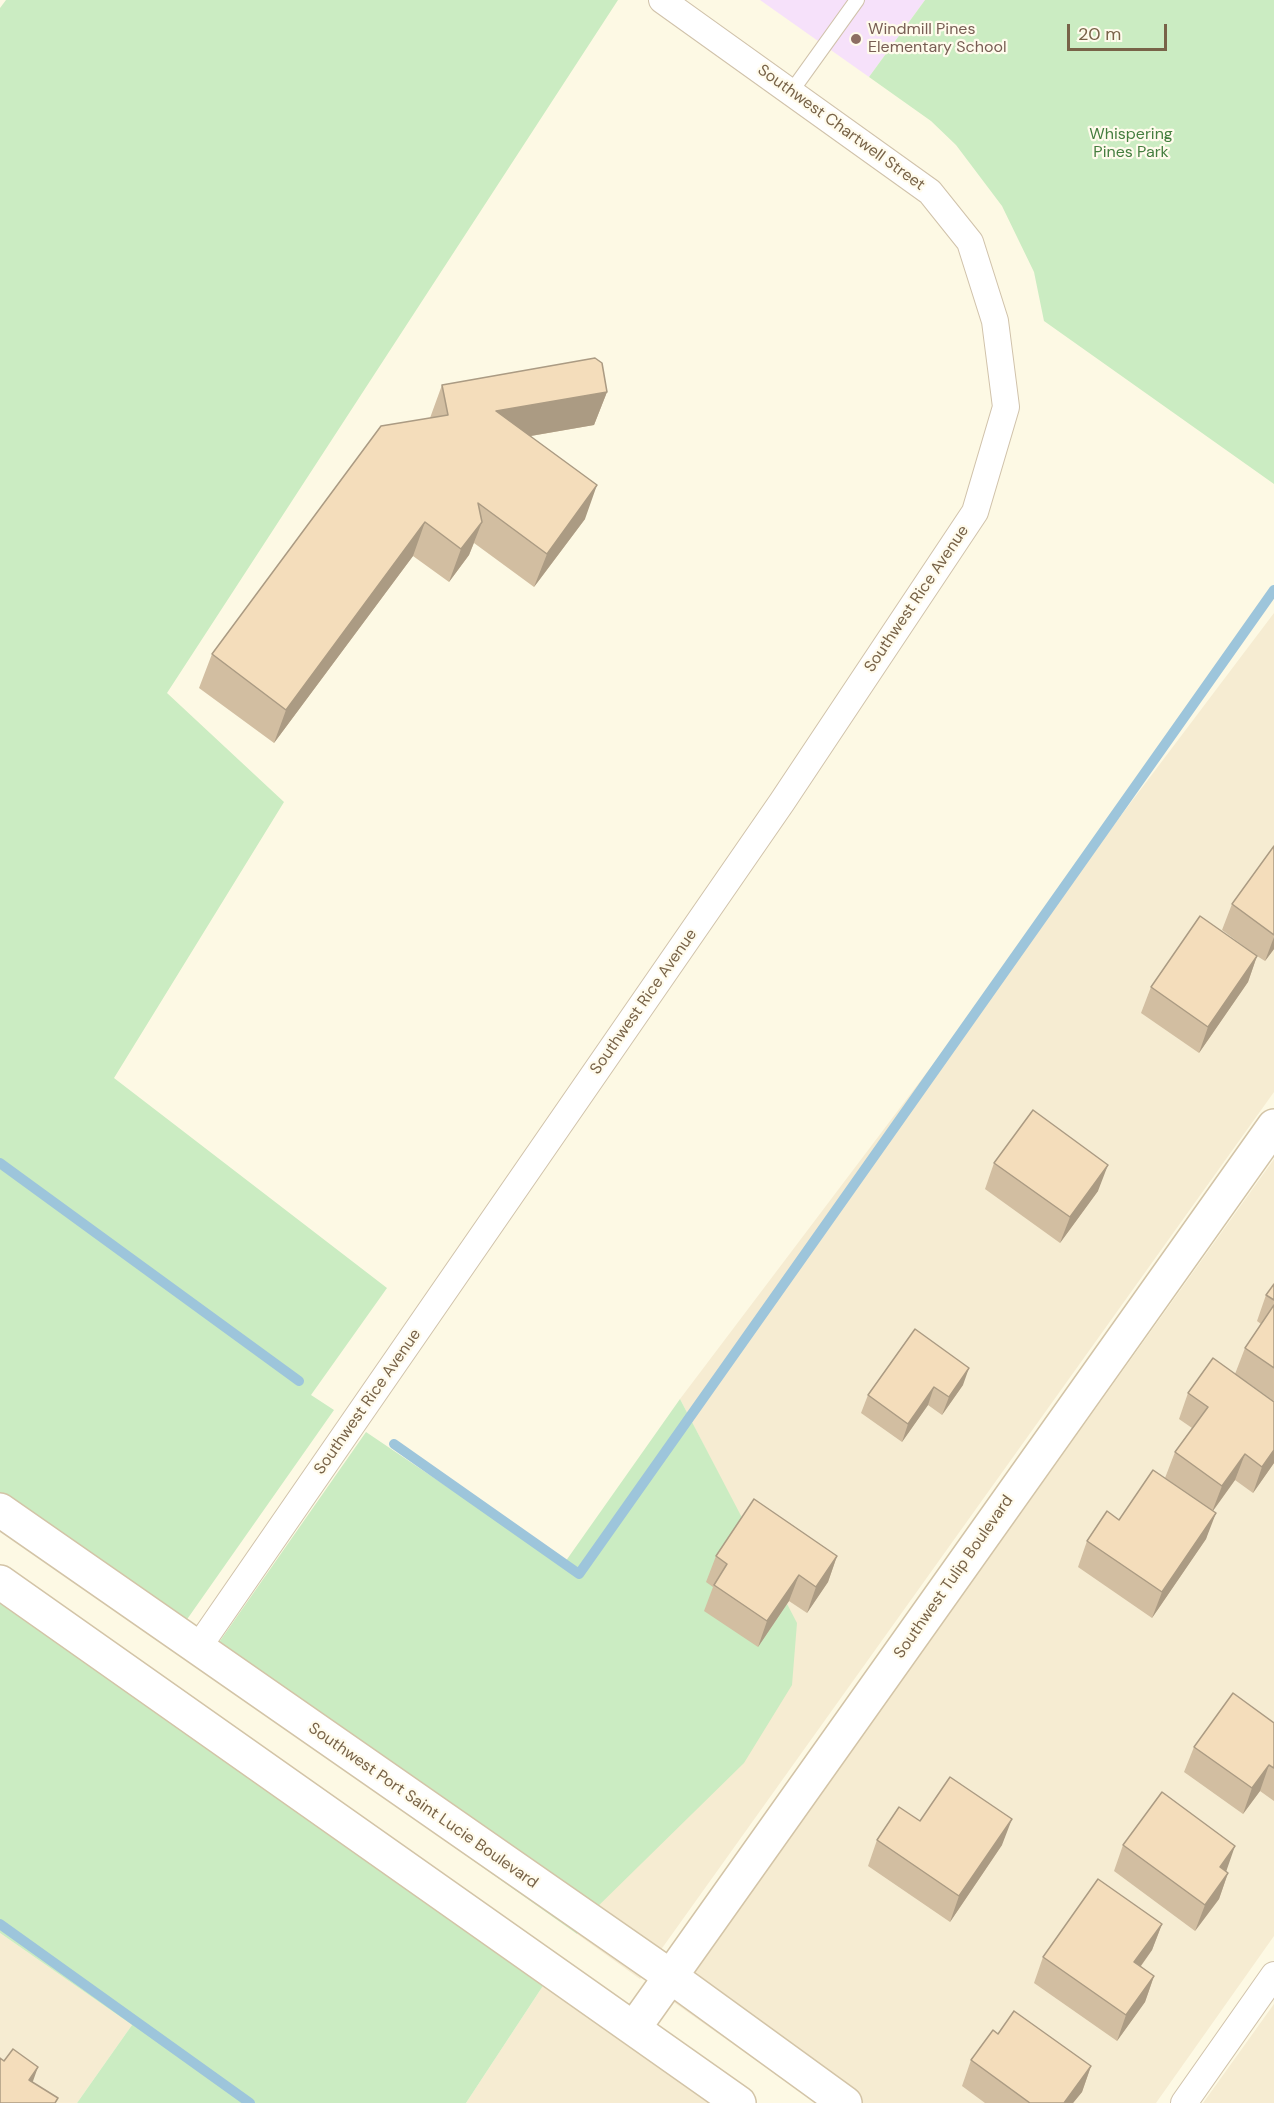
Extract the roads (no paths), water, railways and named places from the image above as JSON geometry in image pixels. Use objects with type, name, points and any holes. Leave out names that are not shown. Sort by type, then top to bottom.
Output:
[{"type":"main road","name":"Southwest Tulip Boulevard","points":[[634,2028],[1274,1126]]},
{"type":"main road","name":"Southwest Port Saint Lucie Boulevard","points":[[0,1510],[670,1976],[845,2103]]},
{"type":"main road","points":[[0,1582],[739,2103]]},
{"type":"street","name":"Southwest Chartwell Street","points":[[662,0],[930,192],[970,242],[995,321]]},
{"type":"street","name":"Southwest Rice Avenue","points":[[197,1649],[782,802],[975,512],[1006,407],[995,321]]},
{"type":"street","points":[[1184,2103],[1274,1975]]},
{"type":"lane","points":[[791,92],[857,0]]},
{"type":"waterway","points":[[394,1444],[579,1574],[1274,590]]},
{"type":"waterway","points":[[0,1163],[299,1381]]},
{"type":"waterway","points":[[0,1924],[250,2103]]},
{"type":"place","name":"Windmill Pines Elementary School","points":[[856,39]]},
{"type":"park label","name":"Whispering Pines Park","points":[[1131,144]]}]
